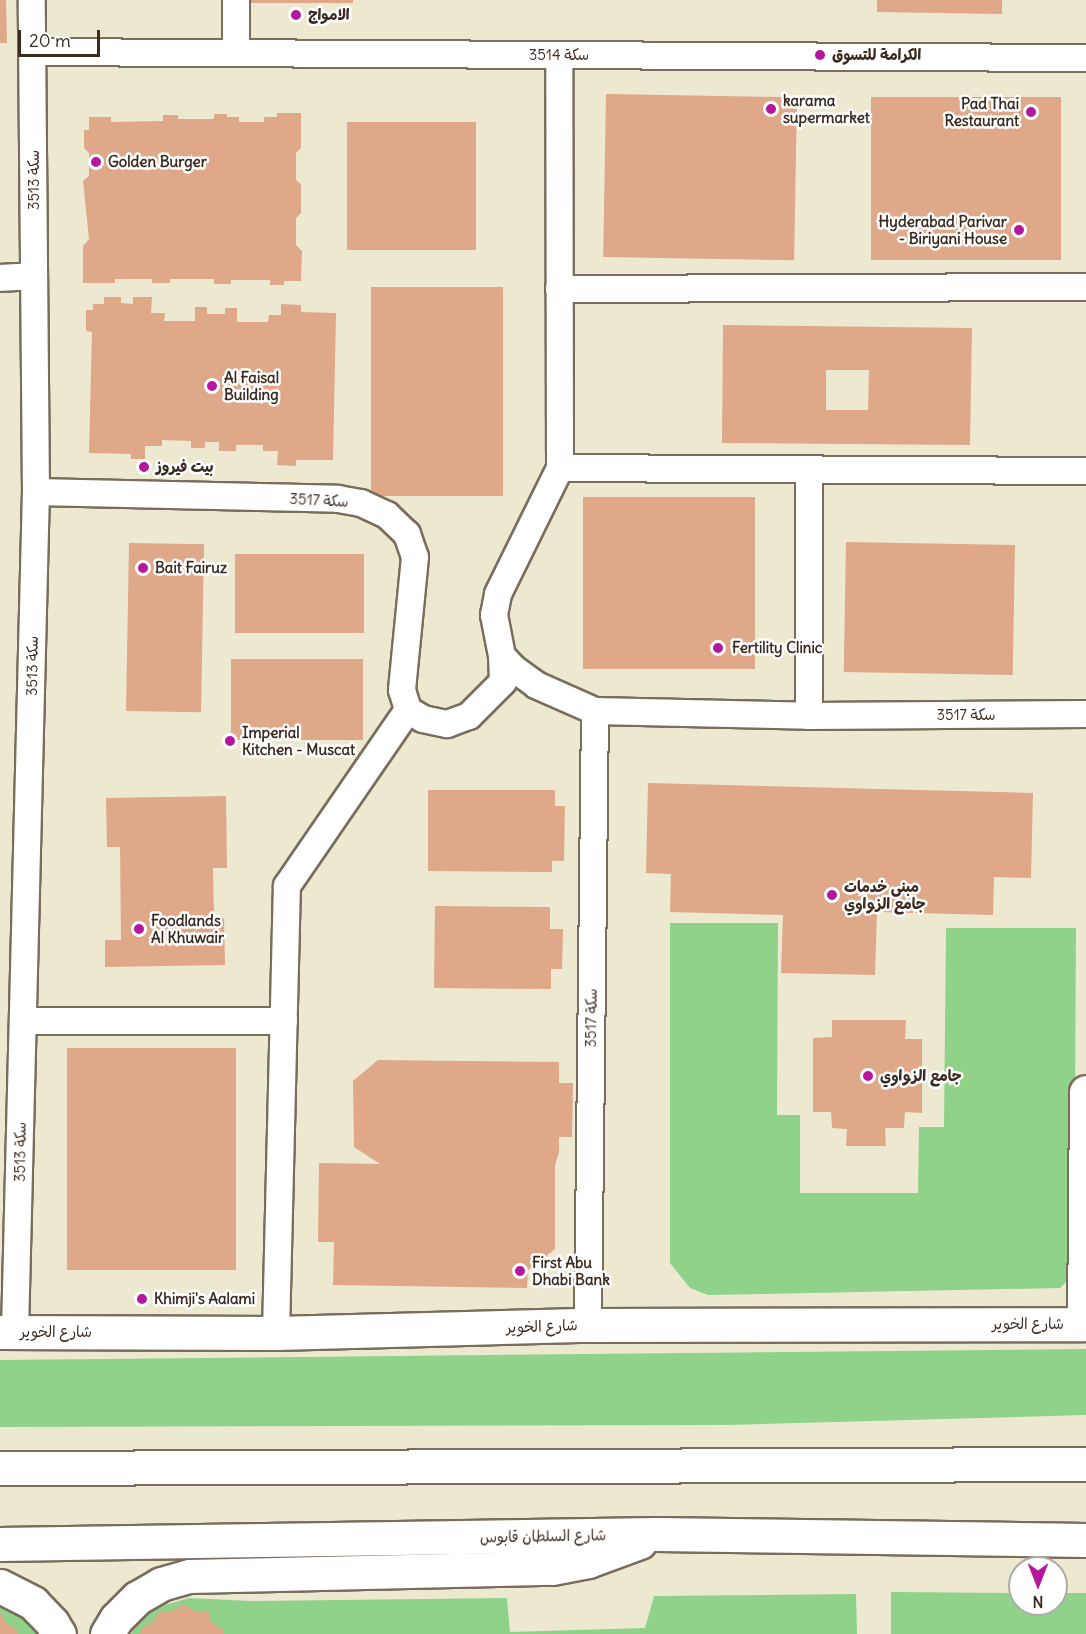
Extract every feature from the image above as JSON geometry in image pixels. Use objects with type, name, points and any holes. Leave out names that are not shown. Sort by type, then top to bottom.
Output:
[{"type":"main road","name":"شارع الخوير","points":[[8,1332],[276,1333],[588,1325],[1084,1324],[1086,1092]]},
{"type":"main road","points":[[835,1465],[1086,1446]]},
{"type":"main road","points":[[0,1468],[1086,1464]]},
{"type":"main road","points":[[106,1634],[116,1619],[137,1598],[161,1584],[189,1576],[552,1568],[588,1561],[657,1534]]},
{"type":"main road","name":"شارع السلطان قابوس","points":[[0,1544],[657,1534],[1086,1540]]},
{"type":"main road","points":[[0,1586],[33,1604],[52,1623],[59,1634]]},
{"type":"street","name":"سكة 3513","points":[[8,1332],[23,1020],[36,492],[32,0]]},
{"type":"street","points":[[236,0],[236,53]]},
{"type":"street","name":"سكة 3514","points":[[33,52],[1086,58]]},
{"type":"street","points":[[276,1333],[287,886],[408,710],[423,719],[447,724],[468,716],[515,680],[502,656],[494,615],[498,594],[560,468],[559,55]]},
{"type":"street","points":[[0,278],[34,276]]},
{"type":"street","points":[[559,289],[1086,287]]},
{"type":"street","points":[[560,468],[1086,471]]},
{"type":"street","points":[[809,470],[809,717]]},
{"type":"street","name":"سكة 3517","points":[[36,492],[338,499],[361,503],[387,515],[407,534],[415,557],[402,690],[408,710]]},
{"type":"street","name":"سكة 3517","points":[[515,680],[536,685],[595,711],[809,717],[1086,714]]},
{"type":"street","name":"سكة 3517","points":[[588,1325],[595,711]]},
{"type":"street","points":[[23,1020],[284,1020]]},
{"type":"green space","points":[[670,923],[778,923],[777,1115],[800,1115],[800,1193],[918,1193],[919,1127],[944,1127],[946,928],[1076,928],[1074,1274],[1060,1288],[708,1295],[690,1288],[670,1263]]},
{"type":"green space","points":[[1086,1349],[1086,1415],[727,1425],[0,1427],[0,1360]]},
{"type":"green space","points":[[891,1592],[1008,1593],[1008,1616],[1068,1616],[1068,1593],[1086,1593],[1086,1634],[891,1634]]},
{"type":"green space","points":[[856,1594],[857,1634],[131,1634],[144,1611],[189,1598],[251,1601],[507,1598],[510,1632],[645,1628],[654,1596]]},
{"type":"green space","points":[[0,1603],[33,1622],[38,1634],[0,1634]]},
{"type":"building","points":[[0,0],[6,0],[7,43],[0,43]]},
{"type":"building","points":[[242,0],[353,0],[353,3],[242,3]]},
{"type":"building","points":[[877,0],[1002,0],[1002,14],[877,12]]},
{"type":"building","points":[[606,94],[797,97],[794,260],[603,257]]},
{"type":"building","points":[[871,97],[1061,97],[1061,260],[871,260]]},
{"type":"building","points":[[277,113],[301,113],[301,148],[296,153],[296,180],[301,184],[301,213],[296,218],[296,245],[302,251],[301,281],[284,281],[284,285],[270,285],[270,280],[231,280],[231,284],[214,284],[214,279],[170,279],[170,283],[152,283],[152,279],[115,279],[115,283],[83,283],[83,246],[89,239],[83,181],[89,176],[89,153],[84,148],[84,130],[89,130],[89,117],[111,117],[111,122],[163,121],[163,115],[178,115],[178,119],[214,119],[214,114],[227,114],[227,117],[239,117],[239,122],[264,122],[264,117],[277,117]]},
{"type":"building","points":[[347,122],[476,122],[476,250],[347,250]]},
{"type":"building","points":[[371,287],[503,287],[503,496],[371,496]]},
{"type":"building","name":"Al Faisal Building","points":[[104,297],[121,297],[121,303],[133,304],[133,297],[152,297],[151,313],[165,313],[164,321],[195,321],[195,307],[207,307],[207,314],[225,314],[225,308],[237,308],[237,322],[268,322],[269,315],[281,315],[281,304],[301,305],[301,312],[336,313],[333,460],[296,460],[296,466],[277,465],[278,451],[263,451],[263,445],[236,445],[236,451],[219,451],[219,442],[205,442],[205,448],[191,448],[191,441],[162,440],[162,446],[145,446],[145,459],[131,459],[131,454],[89,453],[92,332],[86,331],[86,310],[93,310],[93,304],[104,304]]},
{"type":"building","points":[[723,325],[972,328],[970,445],[722,443]],"holes":[[[826,370],[869,370],[868,410],[826,410]]]},
{"type":"building","points":[[583,497],[755,497],[755,669],[583,669]]},
{"type":"building","points":[[846,542],[1015,545],[1013,675],[844,672]]},
{"type":"building","points":[[129,543],[204,544],[201,712],[126,711]]},
{"type":"building","points":[[235,554],[364,554],[364,633],[235,633]]},
{"type":"building","points":[[231,659],[363,659],[363,740],[231,740]]},
{"type":"building","name":"مبنى خدمات جامع الزواوي","points":[[648,783],[1033,793],[1031,878],[994,877],[993,915],[877,912],[875,975],[781,973],[783,915],[670,912],[671,874],[646,873]]},
{"type":"building","points":[[428,790],[555,790],[555,806],[565,806],[564,861],[552,861],[552,872],[428,871]]},
{"type":"building","points":[[226,796],[227,868],[213,868],[214,918],[224,918],[225,965],[105,967],[105,940],[121,940],[120,847],[107,847],[106,798]]},
{"type":"building","points":[[435,906],[550,907],[550,929],[563,929],[562,969],[551,969],[551,989],[434,988]]},
{"type":"building","name":"جامع الزواوي","points":[[832,1020],[906,1020],[905,1039],[922,1039],[922,1113],[905,1112],[904,1128],[885,1128],[886,1146],[846,1146],[847,1129],[832,1128],[831,1112],[813,1112],[813,1038],[832,1037]]},
{"type":"building","points":[[67,1048],[236,1048],[236,1270],[67,1270]]},
{"type":"building","points":[[378,1060],[559,1062],[559,1083],[573,1083],[572,1137],[559,1137],[559,1152],[555,1165],[555,1249],[528,1270],[527,1288],[333,1285],[334,1242],[318,1242],[319,1163],[380,1164],[354,1147],[353,1081]]},
{"type":"building","points":[[184,1604],[195,1612],[208,1611],[212,1623],[224,1630],[223,1634],[140,1634],[143,1627],[153,1622],[160,1611],[172,1611]]},
{"type":"building","points":[[0,1611],[6,1623],[18,1630],[18,1634],[0,1634]]},
{"type":"place","name":"الامواج","points":[[296,15]]},
{"type":"place","name":"الكرامة للتسوق","points":[[820,55]]},
{"type":"place","name":"karama supermarket","points":[[771,109]]},
{"type":"place","name":"Pad Thai Restaurant","points":[[1031,112]]},
{"type":"place","name":"Golden Burger","points":[[96,162]]},
{"type":"place","name":"Hyderabad Parivar - Biriyani House","points":[[1019,230]]},
{"type":"place","name":"Al Faisal Building","points":[[212,386]]},
{"type":"place","name":"بيت فيروز","points":[[144,467]]},
{"type":"place","name":"Bait Fairuz","points":[[143,568]]},
{"type":"place","name":"Fertility Clinic","points":[[718,648]]},
{"type":"place","name":"Imperial Kitchen - Muscat","points":[[230,741]]},
{"type":"place","name":"مبنى خدمات جامع الزواوي","points":[[832,895]]},
{"type":"place","name":"Foodlands Al Khuwair","points":[[139,929]]},
{"type":"place","name":"جامع الزواوي","points":[[868,1076]]},
{"type":"place","name":"First Abu Dhabi Bank","points":[[520,1271]]},
{"type":"place","name":"Khimji's Aalami","points":[[142,1299]]}]
